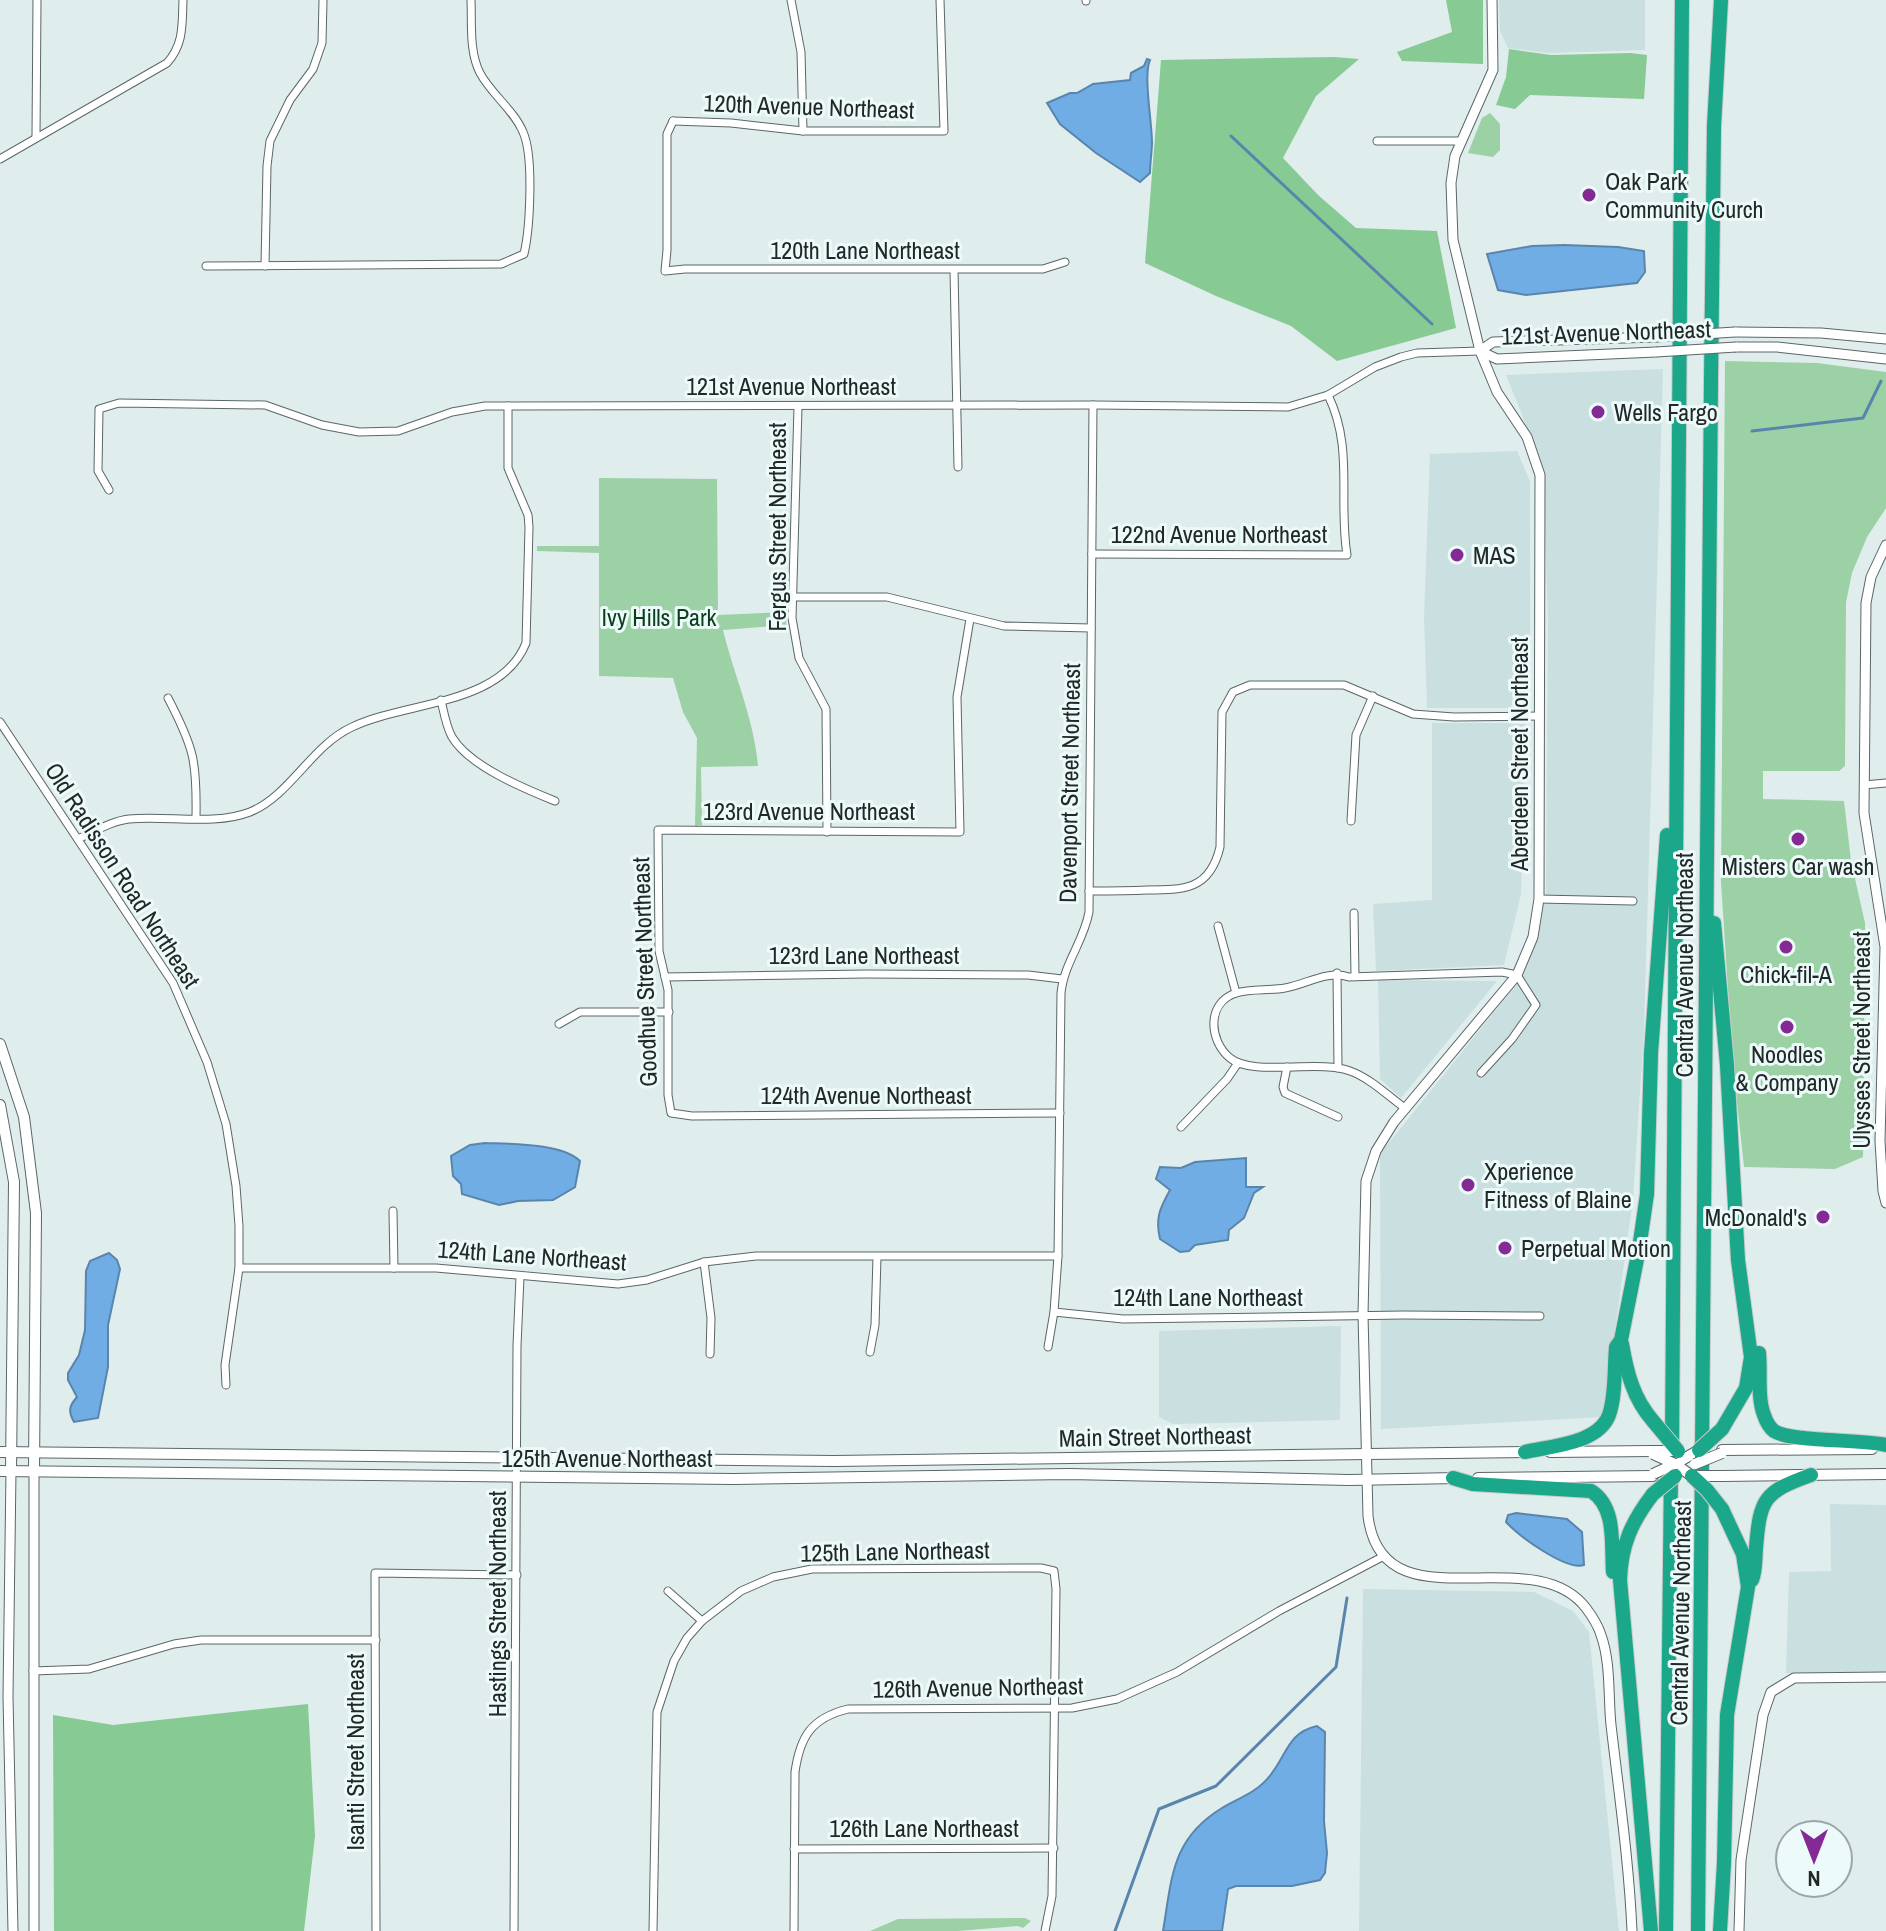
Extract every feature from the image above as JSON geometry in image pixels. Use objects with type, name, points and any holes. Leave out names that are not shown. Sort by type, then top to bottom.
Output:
[{"type":"highway","name":"Central Avenue Northeast","points":[[1666,1931],[1682,0]]},
{"type":"highway","name":"Central Avenue Northeast","points":[[1698,1931],[1714,126],[1721,0]]},
{"type":"highway","points":[[1675,771],[1668,815],[1652,1037],[1647,1194],[1642,1237],[1621,1340],[1628,1379],[1635,1396],[1722,1509],[1743,1554],[1748,1587],[1727,1715],[1720,1931]]},
{"type":"highway","points":[[1651,1931],[1620,1580],[1624,1545],[1637,1516],[1653,1494],[1722,1429],[1740,1401],[1750,1372],[1751,1347],[1738,1260],[1717,948],[1707,871]]},
{"type":"highway","points":[[1744,1301],[1755,1329],[1762,1409],[1770,1427],[1789,1436],[1867,1441],[1886,1447]]},
{"type":"highway","points":[[1525,1452],[1576,1440],[1602,1427],[1609,1415],[1616,1347],[1621,1340]]},
{"type":"highway","points":[[1748,1587],[1754,1576],[1759,1519],[1765,1500],[1782,1485],[1811,1475]]},
{"type":"highway","points":[[1453,1478],[1473,1484],[1583,1490],[1599,1496],[1610,1520],[1614,1581],[1624,1635]]},
{"type":"main road","points":[[0,1044],[24,1117],[36,1213],[34,1471]]},
{"type":"main road","points":[[0,1105],[14,1182],[6,1471]]},
{"type":"main road","name":"Main Street Northeast","points":[[1214,1477],[1367,1480],[1651,1475],[1724,1451],[1886,1447]]},
{"type":"main road","points":[[6,1452],[34,1453]]},
{"type":"main road","name":"Main Street Northeast","points":[[34,1453],[834,1461],[1651,1452],[1725,1475],[1886,1474]]},
{"type":"main road","name":"125th Avenue Northeast","points":[[6,1471],[734,1479],[1069,1474],[1214,1477]]},
{"type":"street","points":[[36,137],[37,0]]},
{"type":"street","points":[[0,159],[167,63],[176,53],[181,40],[183,0]]},
{"type":"street","points":[[265,266],[270,141],[290,100],[313,69],[322,43],[323,0]]},
{"type":"street","points":[[206,266],[501,264],[522,255],[527,239],[529,160],[524,132],[480,73],[474,56],[471,0]]},
{"type":"street","points":[[791,0],[801,52],[803,131]]},
{"type":"street","name":"120th Avenue Northeast","points":[[673,121],[731,123],[803,131],[944,131],[940,0]]},
{"type":"street","name":"Aberdeen Street Northeast","points":[[1367,1480],[1363,1315],[1366,1181],[1376,1151],[1406,1109],[1517,975],[1533,937],[1539,899],[1540,475],[1527,437],[1497,392],[1480,351],[1453,240],[1451,183],[1460,141],[1493,70],[1492,0]]},
{"type":"street","points":[[668,111],[673,121]]},
{"type":"street","name":"120th Lane Northeast","points":[[673,121],[667,134],[665,271],[1043,269],[1065,262]]},
{"type":"street","points":[[1377,141],[1460,141]]},
{"type":"street","points":[[954,270],[958,467]]},
{"type":"street","name":"121st Avenue Northeast","points":[[1480,351],[1493,342],[1735,332],[1821,333],[1886,339]]},
{"type":"street","name":"121st Avenue Northeast","points":[[109,490],[98,471],[99,409],[119,403],[249,403],[282,409],[340,429],[381,432],[414,427],[469,408],[508,406],[1279,407],[1328,395],[1375,367],[1417,353],[1480,351],[1497,359],[1736,347],[1792,348],[1886,359]]},
{"type":"street","name":"122nd Avenue Northeast","points":[[1092,554],[1347,555],[1344,534],[1344,443],[1337,413],[1328,395]]},
{"type":"street","name":"Davenport Street Northeast","points":[[1048,1347],[1058,1256],[1062,979],[1086,926],[1089,891],[1093,405]]},
{"type":"street","points":[[78,839],[126,819],[222,818],[249,812],[274,796],[325,745],[351,727],[483,687],[513,666],[521,655],[528,633],[531,548],[528,515],[508,468],[508,406]]},
{"type":"street","name":"Fergus Street Northeast","points":[[798,407],[792,618],[799,658],[826,709],[827,832]]},
{"type":"street","name":"Ulysses Street Northeast","points":[[1886,545],[1871,577],[1866,603],[1864,785],[1864,813],[1886,947],[1880,1141],[1886,1203]]},
{"type":"street","points":[[793,597],[887,597],[1004,626],[1091,628]]},
{"type":"street","name":"123rd Avenue Northeast","points":[[658,830],[960,832],[957,697],[970,619]]},
{"type":"street","points":[[1089,891],[1178,890],[1190,887],[1208,875],[1220,847],[1222,712],[1233,692],[1250,685],[1344,685],[1413,714],[1539,716]]},
{"type":"street","points":[[1351,821],[1356,735],[1373,696]]},
{"type":"street","points":[[168,698],[188,735],[195,756],[196,817]]},
{"type":"street","points":[[441,700],[447,726],[464,752],[483,765],[555,801]]},
{"type":"street","name":"Old Radisson Road Northeast","points":[[0,722],[173,983],[200,1041],[226,1124],[238,1213],[239,1268],[225,1365],[226,1385]]},
{"type":"street","points":[[1864,785],[1886,783]]},
{"type":"street","name":"Goodhue Street Northeast","points":[[658,830],[659,951],[669,1012],[668,1095],[671,1113]]},
{"type":"street","points":[[1539,899],[1633,901]]},
{"type":"street","points":[[1354,913],[1355,976]]},
{"type":"street","points":[[1218,926],[1236,993]]},
{"type":"street","points":[[1406,1109],[1360,1076],[1338,1068],[1238,1063],[1223,1051],[1213,1032],[1213,1018],[1223,1001],[1236,993],[1284,988],[1337,973],[1355,976],[1502,972],[1517,975],[1536,1005],[1512,1039],[1481,1073]]},
{"type":"street","points":[[1337,973],[1338,1068]]},
{"type":"street","name":"123rd Lane Northeast","points":[[665,977],[867,974],[1028,975],[1062,979]]},
{"type":"street","points":[[559,1024],[580,1012],[669,1012]]},
{"type":"street","points":[[1181,1127],[1227,1079],[1238,1063]]},
{"type":"street","points":[[1287,1067],[1283,1087],[1285,1093],[1338,1117]]},
{"type":"street","name":"124th Avenue Northeast","points":[[671,1113],[692,1116],[1060,1113]]},
{"type":"street","points":[[393,1211],[394,1268]]},
{"type":"street","name":"124th Lane Northeast","points":[[239,1268],[394,1268],[491,1272],[618,1284],[647,1280],[704,1262],[756,1256],[1058,1256]]},
{"type":"street","points":[[870,1352],[875,1325],[877,1257]]},
{"type":"street","points":[[704,1262],[711,1318],[710,1354]]},
{"type":"street","name":"Hastings Street Northeast","points":[[514,1931],[520,1277]]},
{"type":"street","name":"124th Lane Northeast","points":[[1054,1312],[1123,1319],[1540,1316]]},
{"type":"street","points":[[6,1471],[13,1931]]},
{"type":"street","points":[[34,1471],[34,1931]]},
{"type":"street","points":[[1367,1480],[1369,1525],[1376,1546],[1401,1570],[1421,1576],[1528,1578],[1550,1583],[1575,1596],[1595,1621],[1606,1653],[1632,1931]]},
{"type":"street","name":"126th Avenue Northeast","points":[[794,1849],[795,1772],[799,1748],[813,1725],[831,1713],[848,1709],[1094,1705],[1155,1683],[1279,1611],[1384,1556]]},
{"type":"street","name":"125th Lane Northeast","points":[[702,1621],[741,1591],[773,1577],[812,1569],[1041,1568],[1054,1571],[1055,1708]]},
{"type":"street","name":"Isanti Street Northeast","points":[[376,1931],[375,1573],[517,1575]]},
{"type":"street","points":[[653,1931],[657,1712],[674,1661],[687,1638],[702,1621],[668,1591]]},
{"type":"street","points":[[33,1671],[89,1669],[174,1644],[201,1640],[376,1640]]},
{"type":"street","points":[[1739,1931],[1741,1860],[1766,1704],[1771,1692],[1794,1678],[1886,1677]]},
{"type":"street","points":[[1045,1931],[1052,1896],[1055,1708]]},
{"type":"street","name":"126th Lane Northeast","points":[[794,1849],[1054,1848]]},
{"type":"street","points":[[794,1849],[794,1931]]},
{"type":"shaded area","points":[[1499,0],[1645,0],[1645,50],[1547,53],[1508,48],[1500,31]]},
{"type":"shaded area","points":[[1663,369],[1644,1030],[1633,1199],[1603,1417],[1381,1429],[1380,1154],[1523,976],[1546,894],[1548,622],[1543,467],[1506,375]]},
{"type":"shaded area","points":[[1517,451],[1530,481],[1530,708],[1427,708],[1424,617],[1430,454]]},
{"type":"shaded area","points":[[1432,723],[1526,723],[1521,894],[1504,965],[1376,971],[1373,904],[1432,900]]},
{"type":"shaded area","points":[[1378,980],[1497,981],[1401,1098],[1380,1079]]},
{"type":"shaded area","points":[[1341,1326],[1340,1420],[1173,1424],[1159,1417],[1159,1331]]},
{"type":"shaded area","points":[[1830,1504],[1886,1505],[1886,1672],[1786,1673],[1789,1572],[1831,1571]]},
{"type":"shaded area","points":[[1363,1589],[1534,1592],[1573,1611],[1589,1632],[1619,1931],[1359,1931]]},
{"type":"green space","points":[[1446,0],[1483,0],[1483,64],[1402,61],[1397,52],[1452,32]]},
{"type":"green space","points":[[1509,49],[1551,55],[1647,55],[1644,99],[1530,95],[1515,109],[1496,105],[1506,77]]},
{"type":"green space","points":[[1359,59],[1316,96],[1283,158],[1318,195],[1356,228],[1437,231],[1456,328],[1337,361],[1291,326],[1145,263],[1161,60]]},
{"type":"green space","points":[[1490,113],[1500,124],[1500,150],[1493,157],[1468,153],[1482,118]]},
{"type":"green space","points":[[1725,361],[1817,363],[1886,372],[1886,508],[1867,537],[1852,573],[1846,602],[1845,766],[1839,771],[1763,771],[1763,799],[1844,801],[1851,861],[1865,923],[1863,1157],[1835,1169],[1744,1167],[1733,1065],[1721,882]]},
{"type":"green space","name":"Ivy Hills Park","points":[[599,478],[717,479],[718,615],[787,612],[786,625],[723,630],[748,714],[758,766],[701,767],[702,825],[695,826],[697,738],[683,712],[673,678],[599,676],[599,553],[537,551],[537,546],[599,546]]},
{"type":"green space","points":[[308,1704],[315,1836],[304,1931],[54,1931],[53,1715],[113,1725]]},
{"type":"green space","points":[[1025,1918],[1031,1921],[1023,1928],[870,1931],[898,1919]]},
{"type":"water","points":[[1147,59],[1150,60],[1148,87],[1152,146],[1150,173],[1140,182],[1060,124],[1047,103],[1093,84],[1130,80],[1131,73],[1144,66]]},
{"type":"water","points":[[1564,245],[1644,251],[1645,272],[1637,283],[1526,295],[1498,290],[1487,254],[1532,246]]},
{"type":"water","points":[[470,1145],[535,1146],[572,1155],[580,1161],[575,1187],[553,1200],[499,1205],[462,1194],[461,1184],[453,1176],[451,1156]]},
{"type":"water","points":[[1246,1158],[1246,1187],[1263,1187],[1254,1193],[1244,1218],[1229,1230],[1228,1240],[1195,1245],[1189,1251],[1180,1252],[1160,1239],[1159,1213],[1170,1190],[1156,1179],[1160,1167],[1181,1168],[1195,1162]]},
{"type":"water","points":[[109,1253],[117,1260],[120,1269],[108,1325],[108,1367],[98,1418],[74,1422],[70,1409],[77,1397],[68,1380],[68,1373],[79,1355],[85,1330],[86,1271],[90,1261]]},
{"type":"water","points":[[1516,1513],[1567,1519],[1582,1532],[1584,1565],[1555,1558],[1521,1535],[1506,1522],[1508,1515]]},
{"type":"water","points":[[1317,1726],[1325,1732],[1324,1821],[1327,1853],[1325,1873],[1320,1880],[1292,1886],[1236,1886],[1228,1889],[1222,1931],[1163,1931],[1172,1877],[1183,1847],[1193,1833],[1205,1820],[1263,1783],[1293,1740],[1307,1729]]},
{"type":"waterway","points":[[1231,136],[1432,324]]},
{"type":"waterway","points":[[1752,431],[1863,418],[1881,381]]},
{"type":"waterway","points":[[1115,1931],[1159,1809],[1216,1786],[1336,1667],[1347,1598]]},
{"type":"place","name":"Oak Park Community Curch","points":[[1589,195]]},
{"type":"place","name":"Wells Fargo","points":[[1598,412]]},
{"type":"place","name":"MAS","points":[[1457,555]]},
{"type":"place","name":"Misters Car wash","points":[[1798,839]]},
{"type":"place","name":"Chick-fil-A","points":[[1786,947]]},
{"type":"place","name":"Noodles & Company","points":[[1787,1027]]},
{"type":"place","name":"Xperience Fitness of Blaine","points":[[1468,1185]]},
{"type":"place","name":"McDonald's","points":[[1823,1217]]},
{"type":"place","name":"Perpetual Motion","points":[[1505,1248]]}]
